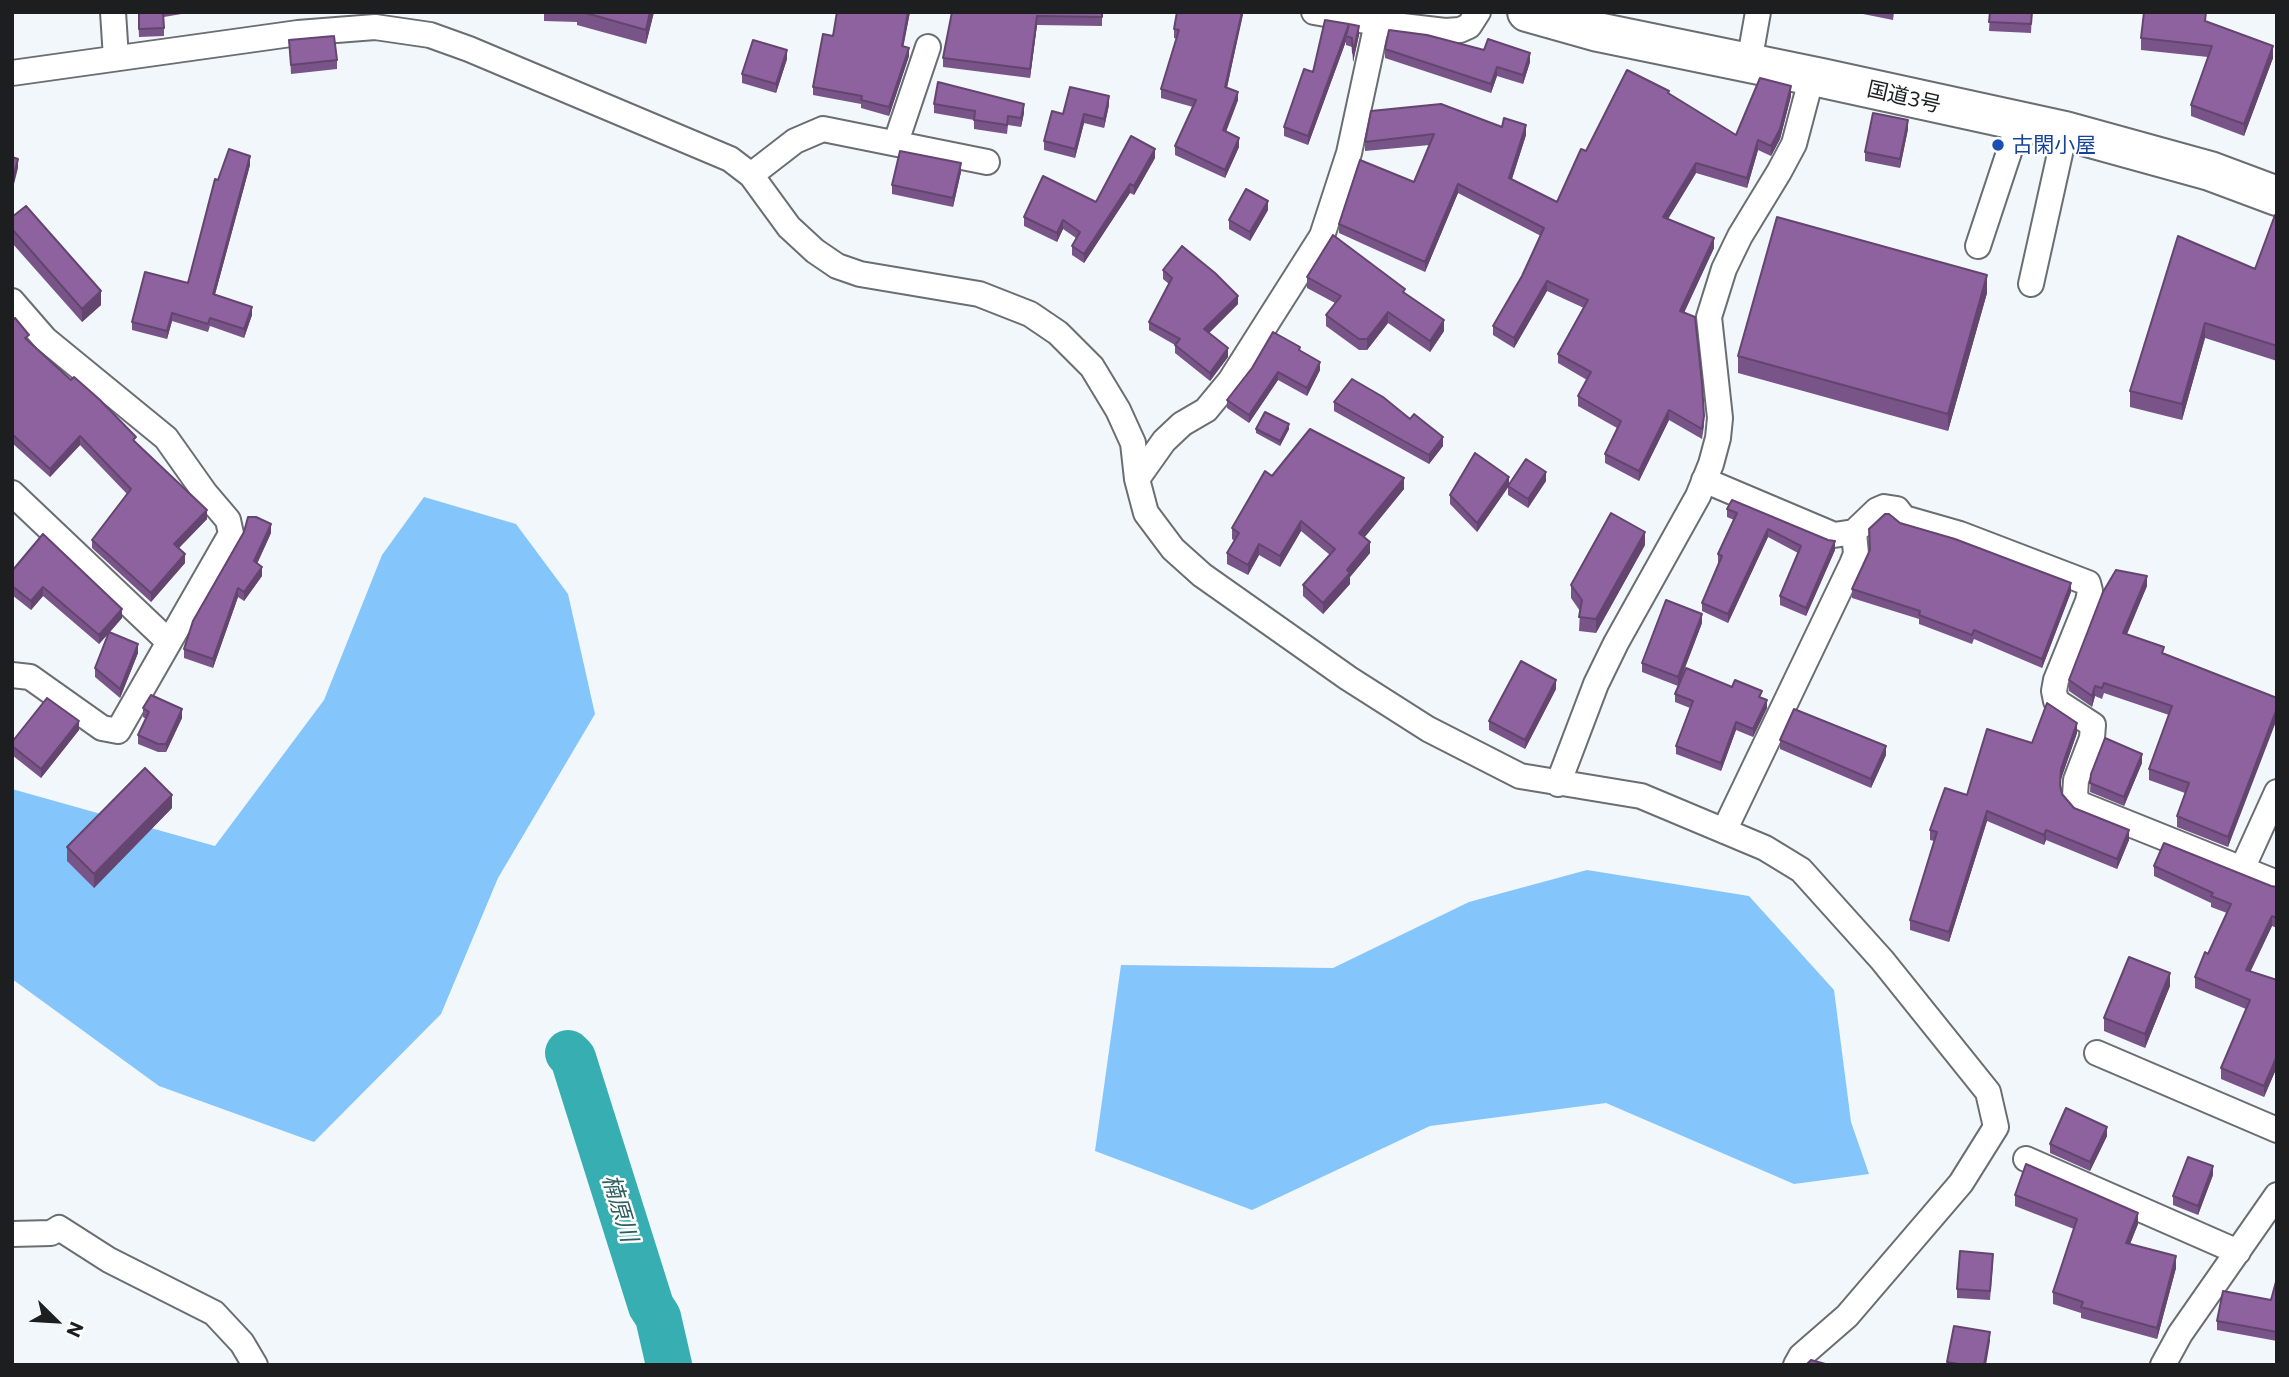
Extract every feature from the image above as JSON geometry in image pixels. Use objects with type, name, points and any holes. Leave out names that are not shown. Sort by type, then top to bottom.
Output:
[{"type":"highway","name":"国道3号","points":[[1527,12],[1598,32],[2065,131],[2210,171],[2277,196]]},
{"type":"street","points":[[113,12],[116,58]]},
{"type":"street","points":[[1314,12],[1445,31],[1469,26],[1478,12]]},
{"type":"street","points":[[1749,63],[1758,12]]},
{"type":"street","points":[[1137,479],[1164,441],[1182,424],[1206,410],[1230,381],[1322,236],[1349,152],[1377,23]]},
{"type":"street","points":[[12,73],[298,33],[375,27],[430,35],[469,49],[730,159],[751,175],[789,227],[815,251],[837,266],[860,274],[979,294],[1030,314],[1058,333],[1092,367],[1118,410],[1133,443],[1137,479],[1146,513],[1173,549],[1212,582],[1348,678],[1428,729],[1520,776],[1641,796],[1765,848],[1801,870],[1843,914],[1917,1002],[1988,1093],[1996,1127],[1961,1183],[1847,1316],[1801,1356],[1796,1365]]},
{"type":"street","points":[[896,142],[928,47]]},
{"type":"street","points":[[1558,784],[1596,684],[1704,480],[1718,438],[1720,418],[1709,317],[1724,269],[1740,236],[1794,144],[1812,76]]},
{"type":"street","points":[[1978,246],[2019,122]]},
{"type":"street","points":[[751,175],[795,141],[823,129],[987,162]]},
{"type":"street","points":[[2031,284],[2065,131]]},
{"type":"street","points":[[12,301],[44,339],[166,438],[228,520],[231,534],[118,731],[102,728],[30,677],[12,675]]},
{"type":"street","points":[[1704,480],[1834,536],[1854,532],[1877,510],[1884,507],[1897,509],[1904,518],[1960,534],[2088,583],[2088,601],[2054,691],[2056,701],[2092,725],[2092,738],[2076,780],[2075,796],[2080,804],[2277,883]]},
{"type":"street","points":[[12,493],[169,642]]},
{"type":"street","points":[[1724,831],[1852,564],[1856,554],[1854,532]]},
{"type":"street","points":[[2242,869],[2277,792]]},
{"type":"street","points":[[2097,1053],[2277,1130]]},
{"type":"street","points":[[2026,1159],[2238,1252]]},
{"type":"street","points":[[2163,1365],[2180,1334],[2277,1195]]},
{"type":"street","points":[[12,1234],[51,1233],[59,1228],[109,1261],[214,1313],[242,1343],[255,1365]]},
{"type":"shaded area","points":[[424,497],[516,524],[568,594],[595,714],[498,878],[441,1014],[314,1142],[159,1086],[12,979],[12,789],[215,846],[324,700],[382,555]]},
{"type":"shaded area","points":[[1587,870],[1749,896],[1834,990],[1851,1122],[1869,1174],[1794,1184],[1606,1103],[1430,1126],[1252,1210],[1095,1151],[1121,965],[1333,968],[1469,902]]},
{"type":"building","points":[[139,12],[163,12],[164,28],[139,29]]},
{"type":"building","points":[[582,12],[650,12],[646,30]]},
{"type":"building","points":[[837,12],[908,12],[902,46],[909,48],[889,107],[861,100],[862,96],[813,87],[823,34],[833,36]]},
{"type":"building","points":[[952,12],[1102,12],[1102,17],[1037,16],[1030,69],[943,58]]},
{"type":"building","points":[[1177,12],[1242,12],[1225,87],[1238,92],[1223,130],[1239,138],[1225,170],[1175,146],[1196,100],[1161,89],[1179,30],[1174,29]]},
{"type":"building","points":[[1990,12],[2032,12],[2031,24],[1989,22]]},
{"type":"building","points":[[2144,12],[2206,12],[2205,21],[2273,46],[2244,124],[2191,105],[2212,46],[2141,38]]},
{"type":"building","points":[[1325,20],[1349,24],[1308,136],[1284,127],[1304,69],[1313,72]]},
{"type":"building","points":[[1349,24],[1359,26],[1353,53],[1352,38],[1346,36]]},
{"type":"building","points":[[1389,30],[1427,35],[1484,50],[1488,39],[1530,53],[1523,75],[1497,67],[1491,84],[1385,49]]},
{"type":"building","points":[[334,36],[337,60],[291,65],[289,40]]},
{"type":"building","points":[[753,40],[787,50],[776,84],[742,74]]},
{"type":"building","points":[[1627,70],[1669,91],[1668,93],[1736,135],[1760,78],[1791,86],[1780,129],[1771,146],[1758,140],[1747,178],[1696,163],[1663,217],[1714,238],[1680,311],[1695,317],[1704,416],[1702,429],[1669,410],[1639,471],[1605,454],[1621,421],[1578,396],[1591,372],[1558,354],[1588,300],[1547,281],[1514,338],[1493,326],[1522,276],[1544,228],[1458,184],[1425,262],[1339,224],[1360,160],[1414,182],[1434,134],[1365,142],[1371,111],[1441,104],[1502,127],[1504,118],[1526,125],[1509,178],[1557,202],[1581,149],[1586,151]]},
{"type":"building","points":[[938,82],[1024,104],[1021,118],[1008,116],[1007,125],[974,120],[975,111],[934,104]]},
{"type":"building","points":[[1070,87],[1109,96],[1104,119],[1084,114],[1075,149],[1044,141],[1052,111],[1063,114]]},
{"type":"building","points":[[1873,113],[1908,120],[1900,159],[1865,152]]},
{"type":"building","points":[[1131,136],[1155,149],[1134,186],[1130,184],[1084,254],[1072,246],[1080,232],[1063,220],[1057,233],[1024,217],[1043,176],[1096,202]]},
{"type":"building","points":[[229,149],[250,156],[213,294],[252,307],[244,329],[210,318],[208,324],[172,313],[167,331],[132,322],[145,272],[188,283],[215,179],[218,180]]},
{"type":"building","points":[[900,151],[961,163],[953,198],[892,185]]},
{"type":"building","points":[[12,157],[18,159],[12,183]]},
{"type":"building","points":[[1246,189],[1268,201],[1250,232],[1229,220]]},
{"type":"building","points":[[26,206],[101,291],[82,309],[12,229],[12,217]]},
{"type":"building","points":[[2275,215],[2277,346],[2205,323],[2182,404],[2130,391],[2178,236],[2255,269]]},
{"type":"building","points":[[1777,217],[1987,275],[1948,414],[1738,356]]},
{"type":"building","points":[[1333,235],[1405,289],[1403,292],[1444,320],[1430,341],[1388,312],[1367,339],[1359,339],[1326,315],[1341,296],[1307,277]]},
{"type":"building","points":[[1182,246],[1238,296],[1204,329],[1228,348],[1210,373],[1175,345],[1180,339],[1149,322],[1172,278],[1163,270]]},
{"type":"building","points":[[15,318],[29,335],[25,338],[71,380],[74,377],[99,399],[136,437],[133,440],[207,510],[174,544],[185,554],[151,593],[92,540],[131,489],[80,436],[50,469],[12,434],[12,320]]},
{"type":"building","points":[[1273,332],[1320,362],[1307,388],[1278,372],[1249,415],[1227,400],[1252,368]]},
{"type":"building","points":[[1352,379],[1383,397],[1410,419],[1414,414],[1443,437],[1429,455],[1334,402]]},
{"type":"building","points":[[1265,412],[1289,424],[1280,441],[1256,429]]},
{"type":"building","points":[[1310,429],[1404,478],[1359,533],[1370,542],[1347,570],[1350,573],[1323,603],[1303,585],[1335,549],[1301,521],[1280,556],[1259,544],[1248,565],[1227,553],[1239,533],[1232,528],[1265,471],[1272,476]]},
{"type":"building","points":[[1475,453],[1509,477],[1477,523],[1450,495]]},
{"type":"building","points":[[1526,459],[1546,472],[1528,499],[1508,486]]},
{"type":"building","points":[[1732,500],[1835,541],[1806,608],[1780,596],[1801,546],[1768,529],[1728,614],[1702,603],[1722,556],[1718,554],[1737,513],[1727,509]]},
{"type":"building","points":[[1611,513],[1645,532],[1596,619],[1579,617],[1582,600],[1571,585]]},
{"type":"building","points":[[1885,514],[1900,523],[1955,539],[2071,583],[2042,659],[1974,630],[1972,635],[1919,615],[1920,611],[1852,589],[1870,550],[1869,529]]},
{"type":"building","points":[[248,517],[256,517],[271,524],[254,561],[262,567],[244,592],[238,588],[213,659],[184,649],[193,621],[244,532]]},
{"type":"building","points":[[43,534],[122,609],[99,635],[43,587],[31,601],[12,586],[12,571]]},
{"type":"building","points":[[2116,570],[2147,576],[2123,633],[2164,647],[2162,653],[2277,698],[2277,708],[2228,837],[2177,816],[2189,783],[2149,769],[2172,706],[2104,683],[2102,688],[2095,686],[2092,696],[2069,680],[2103,592]]},
{"type":"building","points":[[1666,600],[1702,614],[1678,677],[1642,663]]},
{"type":"building","points":[[109,632],[138,644],[120,689],[95,668]]},
{"type":"building","points":[[1521,661],[1556,680],[1525,740],[1489,721]]},
{"type":"building","points":[[1686,668],[1732,687],[1735,680],[1762,691],[1759,697],[1767,700],[1753,729],[1736,722],[1721,763],[1676,746],[1693,701],[1675,694]]},
{"type":"building","points":[[151,695],[182,709],[166,744],[158,744],[138,735],[149,712],[143,708]]},
{"type":"building","points":[[47,698],[79,721],[41,769],[12,746],[12,742]]},
{"type":"building","points":[[2047,703],[2077,723],[2061,769],[2062,794],[2074,808],[2129,830],[2117,859],[2046,830],[2044,835],[1987,811],[1949,932],[1910,920],[1937,832],[1930,830],[1945,788],[1967,795],[1987,729],[2032,743]]},
{"type":"building","points":[[1794,709],[1886,746],[1871,779],[1780,740]]},
{"type":"building","points":[[2105,738],[2142,754],[2124,797],[2090,783]]},
{"type":"building","points":[[145,768],[172,795],[94,874],[67,847]]},
{"type":"building","points":[[2164,843],[2277,887],[2277,918],[2272,916],[2246,970],[2277,980],[2277,1056],[2264,1086],[2221,1068],[2250,1000],[2195,977],[2231,904],[2154,866]]},
{"type":"building","points":[[2129,957],[2170,973],[2145,1034],[2104,1018]]},
{"type":"building","points":[[2066,1108],[2107,1127],[2090,1162],[2050,1144]]},
{"type":"building","points":[[2188,1157],[2213,1166],[2198,1206],[2173,1196]]},
{"type":"building","points":[[2026,1164],[2138,1213],[2126,1243],[2176,1256],[2157,1328],[2081,1307],[2083,1302],[2053,1292],[2077,1219],[2015,1195]]},
{"type":"building","points":[[1960,1251],[1993,1254],[1990,1291],[1957,1289]]},
{"type":"building","points":[[2277,1278],[2277,1332],[2217,1321],[2223,1291],[2271,1300]]},
{"type":"building","points":[[1954,1326],[1990,1332],[1984,1365],[1947,1362]]},
{"type":"building","points":[[1811,1360],[1829,1365],[1806,1365]]},
{"type":"waterway","name":"楠原川","points":[[568,1053],[573,1058],[651,1306],[658,1317],[669,1365]]},
{"type":"place","name":"古閑小屋","points":[[1998,145]]}]
